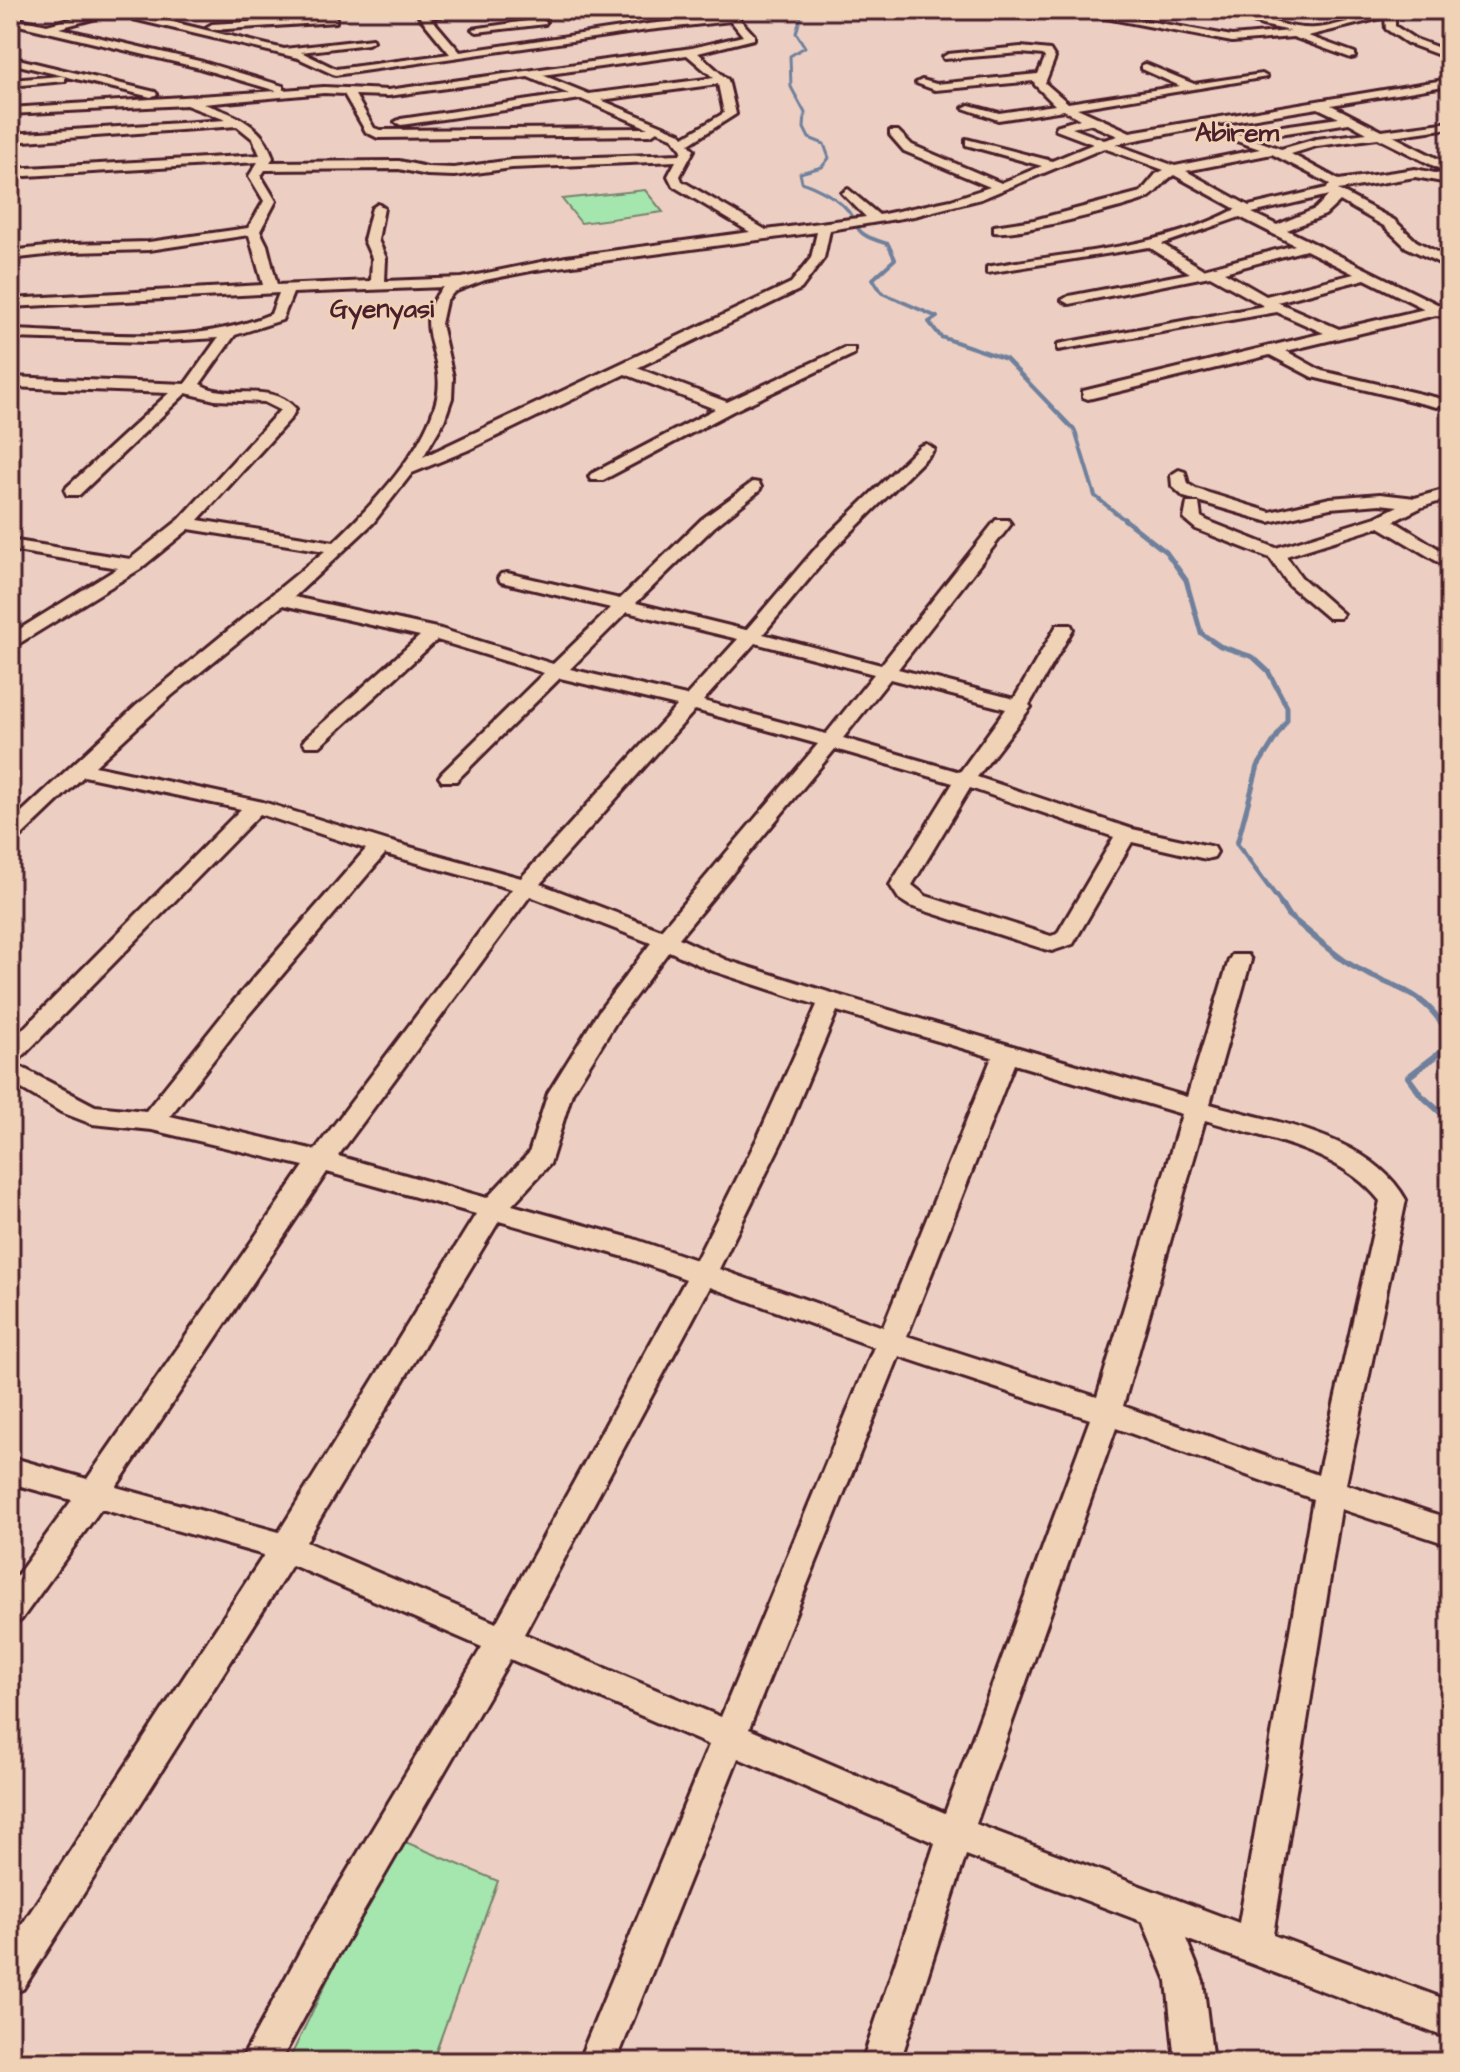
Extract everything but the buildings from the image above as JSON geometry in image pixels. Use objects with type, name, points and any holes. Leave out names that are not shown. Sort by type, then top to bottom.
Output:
[{"type":"street","points":[[49,28],[102,12],[139,10]]},
{"type":"street","points":[[139,10],[134,15],[137,17],[285,52],[316,61],[335,72],[510,49],[644,23],[730,14],[751,35],[749,39],[691,51],[388,93],[282,93],[198,103],[10,113],[17,138],[237,123]]},
{"type":"street","points":[[457,56],[424,16],[465,10]]},
{"type":"street","points":[[526,10],[560,41]]},
{"type":"street","points":[[1223,10],[1266,23],[1314,32]]},
{"type":"street","points":[[1090,12],[1222,38],[1314,32],[1393,12],[1390,27]]},
{"type":"street","points":[[10,20],[226,72],[280,88],[282,93]]},
{"type":"street","points":[[194,29],[332,20]]},
{"type":"street","points":[[1362,21],[1390,27],[1411,41],[1450,56]]},
{"type":"street","points":[[477,29],[541,22]]},
{"type":"street","points":[[1266,23],[1351,55]]},
{"type":"street","points":[[285,52],[368,41]]},
{"type":"street","points":[[510,49],[502,56],[526,72],[666,131],[684,142],[688,150],[674,176],[677,183],[763,234]]},
{"type":"street","points":[[684,142],[730,114],[723,80],[695,59],[691,51]]},
{"type":"street","points":[[948,57],[1042,51],[1050,58],[1040,77],[1039,83],[1044,90],[1064,106],[1129,136]]},
{"type":"street","points":[[10,60],[198,103],[259,136],[265,162],[255,176],[270,201],[253,231]]},
{"type":"street","points":[[1146,67],[1191,87]]},
{"type":"street","points":[[10,83],[75,77]]},
{"type":"street","points":[[922,83],[935,87],[1040,77]]},
{"type":"street","points":[[969,108],[998,117],[1262,77]]},
{"type":"street","points":[[368,126],[723,80]]},
{"type":"street","points":[[10,303],[155,293],[462,282],[588,258],[862,220],[953,204],[1002,188],[1099,144],[1129,136],[1450,82]]},
{"type":"street","points":[[1207,85],[1263,113]]},
{"type":"street","points":[[348,92],[373,132],[391,135],[666,131]]},
{"type":"street","points":[[1108,101],[1121,108]]},
{"type":"street","points":[[132,132],[198,103]]},
{"type":"street","points":[[1320,104],[1379,136],[1447,167]]},
{"type":"street","points":[[1092,120],[1060,128],[1174,170],[1277,230],[1446,311]]},
{"type":"street","points":[[1261,133],[1349,120]]},
{"type":"street","points":[[1197,123],[1277,152],[1389,223],[1411,244],[1450,264]]},
{"type":"street","points":[[1145,195],[1160,177],[1174,170],[1316,143],[1450,125]]},
{"type":"street","points":[[894,133],[908,148],[1002,188]]},
{"type":"street","points":[[970,142],[1053,165]]},
{"type":"street","points":[[10,173],[265,162],[399,165],[427,171],[454,172],[512,164],[686,157]]},
{"type":"street","points":[[992,270],[1151,243],[1200,229],[1243,211],[1415,173],[1450,180]]},
{"type":"street","points":[[999,229],[1034,224],[1145,195],[1200,186]]},
{"type":"street","points":[[1277,230],[1320,212],[1335,190]]},
{"type":"street","points":[[848,193],[862,220]]},
{"type":"street","points":[[378,208],[371,240],[379,258],[378,286]]},
{"type":"street","points":[[406,471],[796,286],[820,257],[824,225]]},
{"type":"street","points":[[10,255],[72,248],[149,246],[253,231]]},
{"type":"street","points":[[10,334],[179,336],[253,328],[277,317],[280,290],[264,273],[264,246],[253,231]]},
{"type":"street","points":[[1151,243],[1264,301],[1340,335]]},
{"type":"street","points":[[1069,300],[1206,272],[1309,245]]},
{"type":"street","points":[[1264,301],[1368,274]]},
{"type":"street","points":[[10,834],[162,693],[280,599],[338,548],[406,471],[436,422],[446,394],[441,348],[432,321],[436,305],[449,289],[462,282]]},
{"type":"street","points":[[1063,347],[1281,307]]},
{"type":"street","points":[[1088,394],[1446,311]]},
{"type":"street","points":[[73,491],[189,389],[229,333]]},
{"type":"street","points":[[1273,350],[1317,374],[1437,402]]},
{"type":"street","points":[[597,477],[728,408],[849,351]]},
{"type":"street","points":[[626,369],[728,408]]},
{"type":"street","points":[[10,382],[189,389],[266,397],[288,409],[286,415],[186,523],[134,565],[10,643]]},
{"type":"street","points":[[10,1610],[94,1494],[321,1161],[526,886],[843,529],[926,449]]},
{"type":"street","points":[[1179,475],[1180,486],[1190,493],[1263,517],[1330,503],[1380,499],[1416,503]]},
{"type":"street","points":[[449,777],[708,523],[753,487]]},
{"type":"street","points":[[1276,554],[1345,530],[1382,521],[1416,503],[1450,493]]},
{"type":"street","points":[[1193,507],[1192,519],[1202,525],[1276,554],[1295,581],[1334,614]]},
{"type":"street","points":[[1382,521],[1450,564]]},
{"type":"street","points":[[186,523],[338,548]]},
{"type":"street","points":[[10,1976],[286,1548],[492,1210],[541,1157],[560,1093],[607,1017],[699,896],[730,865],[831,741],[1002,524]]},
{"type":"street","points":[[10,545],[134,565]]},
{"type":"street","points":[[507,578],[750,636],[1021,707]]},
{"type":"street","points":[[280,599],[434,633],[556,671],[831,741],[965,780],[1126,834],[1206,852]]},
{"type":"street","points":[[1064,629],[1046,668],[1021,707],[965,780],[901,885],[907,894],[918,901],[1052,944],[1065,939],[1126,834]]},
{"type":"street","points":[[313,742],[434,633]]},
{"type":"street","points":[[81,769],[256,806],[380,846],[526,886],[718,965],[1196,1111],[1309,1142],[1372,1173],[1393,1200],[1329,1492],[1253,1946]]},
{"type":"street","points":[[10,1057],[256,806]]},
{"type":"street","points":[[152,1121],[241,1008],[380,846]]},
{"type":"street","points":[[881,2062],[955,1834],[1107,1412],[1240,960]]},
{"type":"street","points":[[259,2062],[323,1946],[503,1641],[685,1309],[776,1125],[830,1001]]},
{"type":"street","points":[[597,2062],[728,1737],[893,1342],[1007,1051]]},
{"type":"street","points":[[10,1071],[70,1106],[92,1115],[152,1121],[321,1161],[703,1271],[962,1367],[1107,1412],[1450,1532]]},
{"type":"street","points":[[10,1470],[286,1548],[955,1834],[1450,2020]]},
{"type":"street","points":[[1155,1908],[1185,1981],[1194,2062]]},
{"type":"green space","points":[[645,190],[663,212],[581,223],[562,199]]},
{"type":"green space","points":[[396,1838],[498,1881],[432,2062],[288,2062]]},
{"type":"waterway","points":[[803,10],[796,33],[805,47],[790,56],[791,87],[805,113],[804,128],[809,138],[824,144],[829,158],[822,167],[800,173],[802,182],[842,204],[856,226]]},
{"type":"waterway","points":[[856,224],[865,235],[888,244],[895,259],[873,279],[882,293],[937,317],[929,322],[941,337],[1006,359],[1075,431],[1095,496],[1126,521]]},
{"type":"waterway","points":[[1124,519],[1166,552],[1186,580],[1201,633],[1220,646],[1253,657],[1268,671],[1287,707],[1287,720],[1258,766],[1237,844],[1283,906]]},
{"type":"waterway","points":[[1281,904],[1288,915],[1346,962],[1403,990],[1427,1006],[1450,1036]]},
{"type":"waterway","points":[[1450,1045],[1408,1077],[1421,1095],[1450,1121]]},
{"type":"district","name":"Abirem","points":[[1237,132]]},
{"type":"district","name":"Gyenyasi","points":[[382,308]]}]
